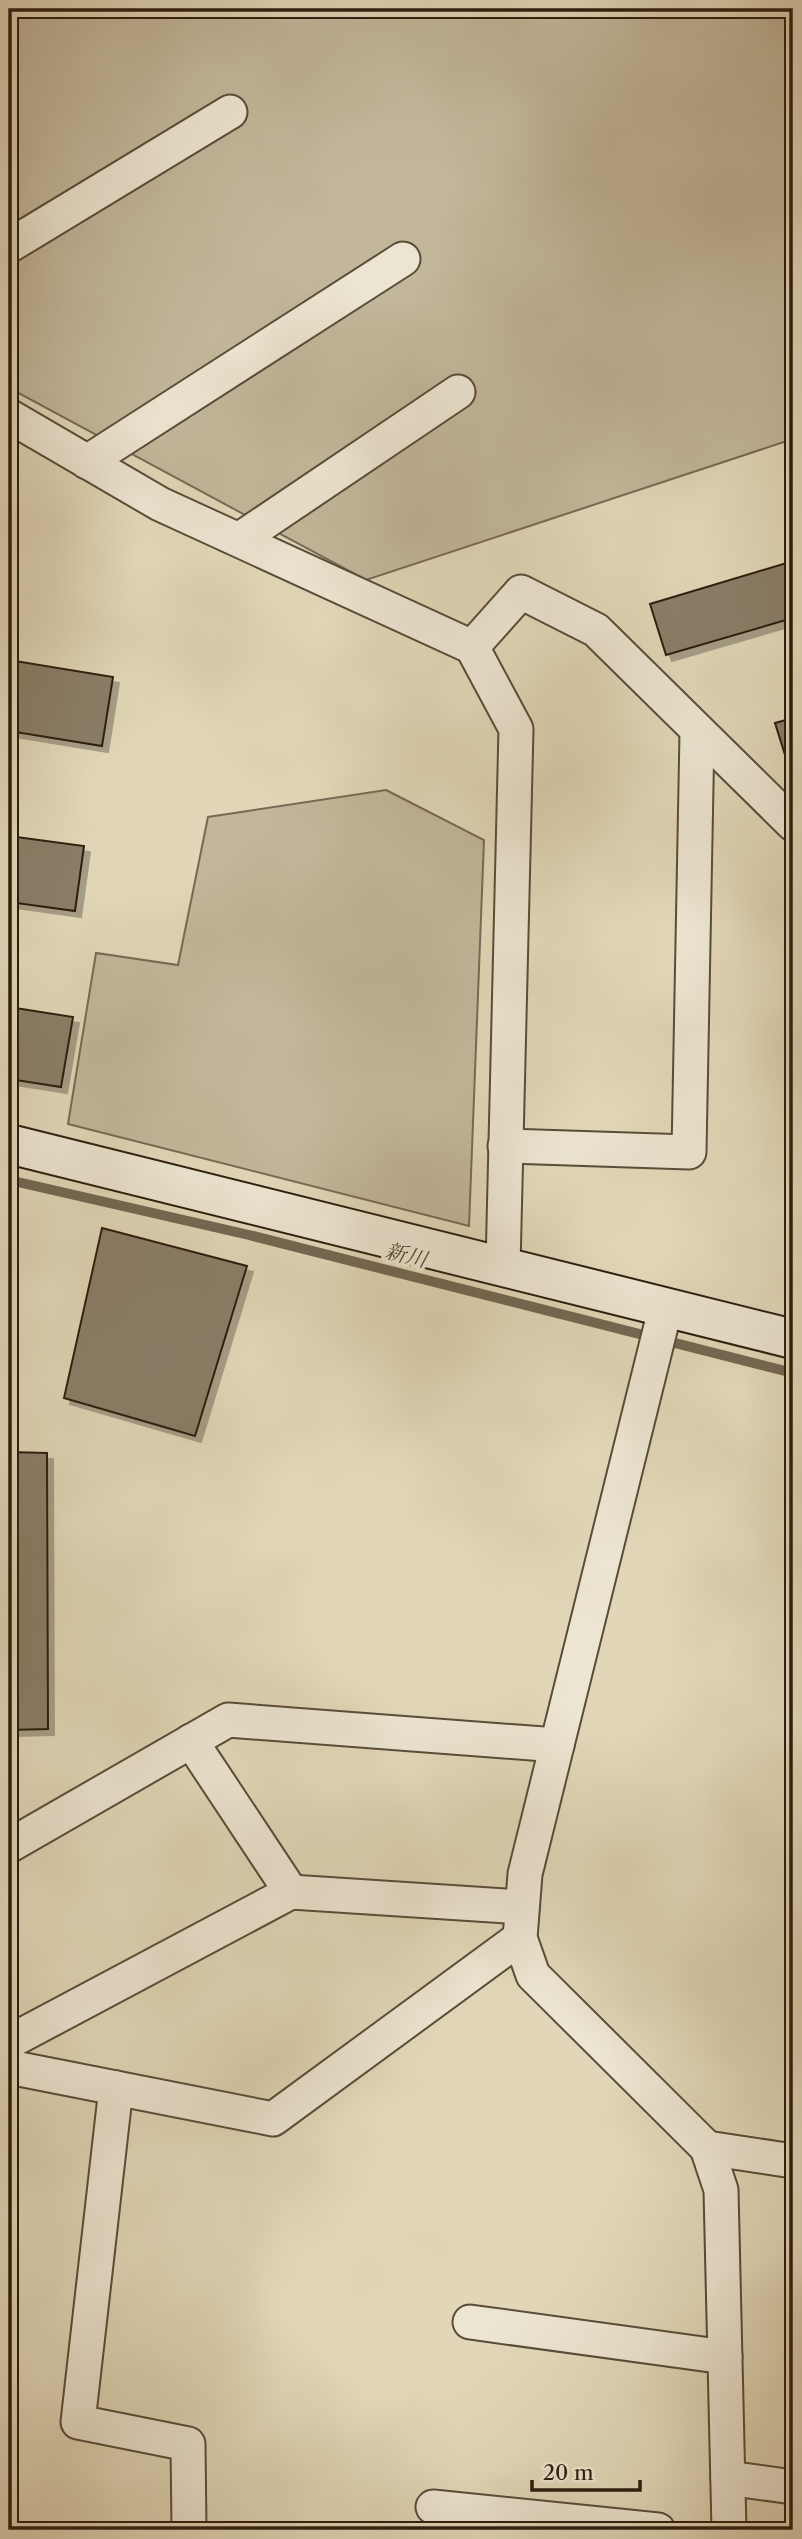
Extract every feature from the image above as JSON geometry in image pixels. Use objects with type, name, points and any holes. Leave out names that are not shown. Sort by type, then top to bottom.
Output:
[{"type":"street","points":[[9,246],[230,112]]},
{"type":"street","points":[[87,462],[402,259]]},
{"type":"street","points":[[240,539],[458,392]]},
{"type":"street","points":[[9,416],[160,504],[472,647],[516,729],[503,1266]]},
{"type":"street","points":[[472,647],[521,592],[596,630],[697,733],[793,824]]},
{"type":"street","points":[[505,1146],[689,1152],[697,733]]},
{"type":"street","points":[[9,1144],[793,1339]]},
{"type":"street","points":[[666,1306],[525,1874],[521,1923],[533,1975],[708,2148],[721,2190],[729,2530]]},
{"type":"street","points":[[9,1846],[228,1720],[557,1745]]},
{"type":"street","points":[[191,1741],[290,1892]]},
{"type":"street","points":[[9,2042],[290,1892],[521,1923]]},
{"type":"street","points":[[9,2067],[273,2119],[521,1923]]},
{"type":"street","points":[[116,2088],[78,2422],[188,2444],[189,2530]]},
{"type":"street","points":[[708,2148],[793,2161]]},
{"type":"street","points":[[470,2322],[725,2357]]},
{"type":"street","points":[[728,2478],[793,2487]]},
{"type":"street","points":[[433,2507],[658,2530]]},
{"type":"shaded area","points":[[9,9],[793,9],[793,439],[366,580],[9,388]]},
{"type":"shaded area","points":[[386,790],[484,840],[469,1226],[68,1124],[96,953],[178,965],[208,817]]},
{"type":"building","points":[[793,561],[793,618],[666,655],[650,604]]},
{"type":"building","points":[[9,660],[113,677],[102,746],[9,731]]},
{"type":"building","points":[[793,718],[793,774],[791,774],[775,723]]},
{"type":"building","points":[[9,836],[84,846],[75,911],[9,902]]},
{"type":"building","points":[[9,1007],[73,1017],[61,1087],[9,1079]]},
{"type":"building","points":[[102,1228],[247,1266],[195,1436],[64,1398]]},
{"type":"building","points":[[9,1452],[47,1453],[48,1729],[9,1730]]},
{"type":"waterway","name":"新川","points":[[9,1180],[249,1235],[793,1373]]}]
